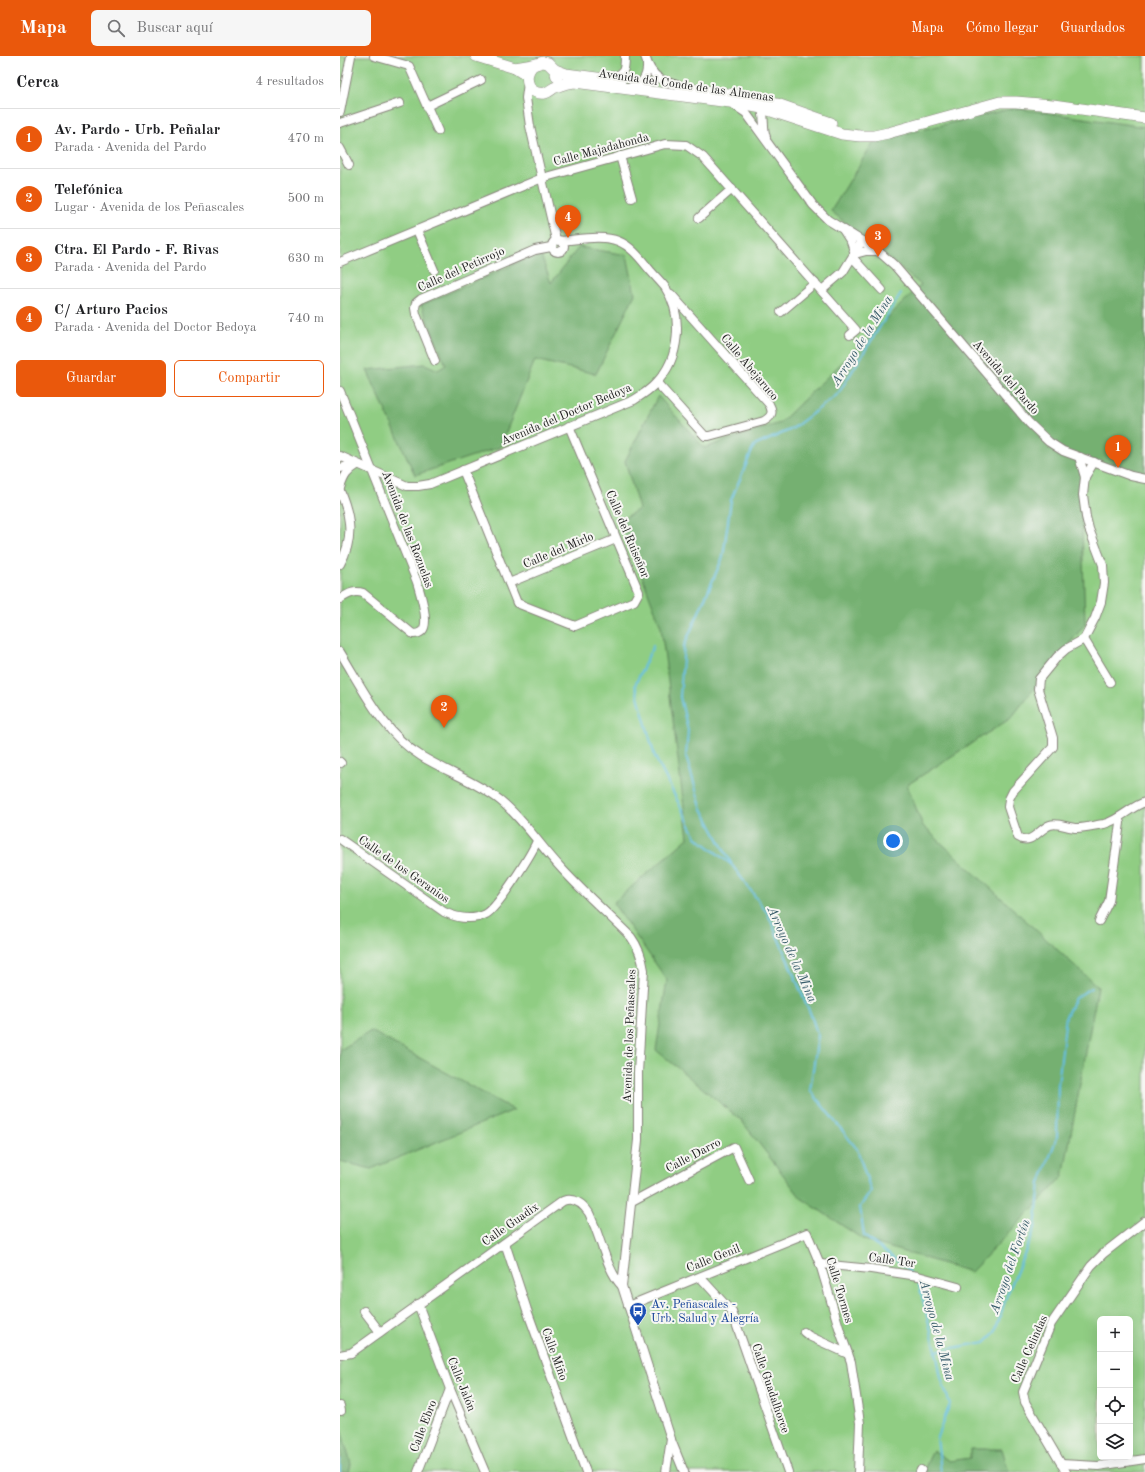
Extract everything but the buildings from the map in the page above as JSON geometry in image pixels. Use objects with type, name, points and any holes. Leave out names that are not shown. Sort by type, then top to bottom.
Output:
[{"type":"main road","points":[[476,56],[515,68],[538,63],[548,63],[555,70],[557,79],[554,87],[549,92],[541,93],[533,90],[515,68]]},
{"type":"main road","points":[[527,81],[528,73],[533,65]]},
{"type":"main road","name":"Avenida del Conde de las Almenas","points":[[555,70],[566,74],[744,96],[777,104],[844,128],[861,132],[888,133]]},
{"type":"main road","points":[[554,87],[566,83],[586,84]]},
{"type":"main road","name":"Avenida del Conde de las Almenas","points":[[586,84],[730,102],[763,114],[778,112],[842,134],[874,136],[888,133]]},
{"type":"main road","points":[[888,133],[1000,102],[1016,102],[1145,118]]},
{"type":"street","points":[[340,112],[351,56]]},
{"type":"street","points":[[374,56],[409,66],[438,131]]},
{"type":"street","points":[[603,78],[617,76],[622,73],[625,68],[625,56]]},
{"type":"street","points":[[639,84],[645,79],[648,73],[646,60]]},
{"type":"street","points":[[646,60],[657,77],[664,82],[754,102],[763,114],[764,131],[769,144]]},
{"type":"street","points":[[427,106],[481,80]]},
{"type":"street","points":[[527,81],[526,98],[530,126],[556,243]]},
{"type":"street","name":"Avenida del Conde de las Almenas","points":[[586,84],[607,84],[631,87],[639,84]]},
{"type":"street","points":[[527,106],[541,93]]},
{"type":"street","points":[[730,102],[755,118],[759,119],[763,114]]},
{"type":"street","points":[[340,122],[400,103]]},
{"type":"street","name":"Avenida del Pardo","points":[[746,113],[813,205],[828,220],[878,251],[894,265],[1030,423],[1049,442],[1063,451],[1131,476],[1145,479]]},
{"type":"street","name":"Calle Majadahonda","points":[[340,262],[542,178],[665,144],[686,145],[703,157],[822,290],[856,330],[850,335]]},
{"type":"street","points":[[340,148],[350,165]]},
{"type":"street","points":[[620,156],[632,198]]},
{"type":"street","points":[[699,218],[732,189]]},
{"type":"street","points":[[417,230],[434,270]]},
{"type":"street","name":"Avenida del Pardo","points":[[844,231],[854,256],[882,290]]},
{"type":"street","name":"Avenida del Doctor Bedoya","points":[[342,458],[407,486],[430,484],[634,400],[657,383],[672,359],[676,344],[677,323],[673,305],[665,288],[628,246],[616,240],[601,237],[556,243],[555,252],[562,251],[581,240]]},
{"type":"street","points":[[822,290],[843,272],[862,241]]},
{"type":"street","name":"Calle del Petirrojo","points":[[436,361],[416,314],[416,303],[421,299],[535,250],[556,243]]},
{"type":"street","points":[[854,256],[866,251],[878,251]]},
{"type":"street","points":[[781,312],[815,283]]},
{"type":"street","name":"Calle Abejaruco","points":[[657,383],[705,436],[764,420],[769,418],[772,414],[772,409],[769,404],[665,288]]},
{"type":"street","points":[[677,323],[683,319],[693,318]]},
{"type":"street","name":"Avenida de las Rozuelas","points":[[340,391],[421,594],[424,607],[424,628],[418,634],[413,634],[363,593],[357,591],[352,592],[340,599]]},
{"type":"street","name":"Calle del Ruiseñor","points":[[463,470],[517,603],[575,626],[634,601],[639,592],[570,426]]},
{"type":"street","points":[[1080,457],[1085,478],[1083,495],[1086,517],[1103,565],[1104,583],[1099,607],[1084,639],[1066,649],[1057,657],[1039,679],[1038,689],[1053,738],[1053,747],[1013,791],[1009,799],[1008,807],[1017,834],[1022,839],[1034,837],[1047,826],[1053,824],[1080,828],[1107,823],[1118,818],[1136,805],[1145,802]]},
{"type":"street","points":[[1085,478],[1094,462]]},
{"type":"street","points":[[340,564],[347,548],[349,521],[347,509],[340,489],[343,477],[348,471],[357,465]]},
{"type":"street","name":"Avenida del Doctor Bedoya","points":[[340,468],[357,465]]},
{"type":"street","name":"Calle del Mirlo","points":[[509,583],[616,539]]},
{"type":"street","points":[[1084,639],[1110,682]]},
{"type":"street","name":"Avenida de los Peñascales","points":[[340,652],[375,710],[388,727],[420,755],[500,800],[511,810],[562,869],[631,937],[643,958],[644,970],[638,1073],[638,1140],[622,1286],[671,1439],[666,1472]]},
{"type":"street","points":[[1099,921],[1109,901],[1120,823],[1118,818]]},
{"type":"street","name":"Calle de los Geranios","points":[[340,840],[444,912],[461,918],[486,914],[493,908],[512,882],[538,841]]},
{"type":"street","name":"Calle Darro","points":[[632,1202],[734,1147],[749,1180]]},
{"type":"street","name":"Calle Guadix","points":[[340,1355],[351,1353],[563,1201],[570,1199],[576,1200],[589,1213],[612,1272],[622,1286]]},
{"type":"street","name":"Calle Celindas","points":[[1061,1464],[1025,1402],[1023,1392],[1051,1324],[1091,1266],[1104,1253],[1144,1223]]},
{"type":"street","name":"Calle Tormes","points":[[807,1233],[820,1264],[851,1362],[860,1423],[858,1472]]},
{"type":"street","name":"Calle Genil","points":[[628,1306],[807,1233]]},
{"type":"street","name":"Calle Miño","points":[[504,1243],[529,1318],[586,1472]]},
{"type":"street","name":"Calle Ter","points":[[820,1264],[871,1269],[918,1276],[958,1287]]},
{"type":"street","name":"Calle Guadalhorce","points":[[700,1276],[732,1312],[788,1472]]},
{"type":"street","name":"Calle Jalón","points":[[418,1304],[450,1389],[485,1472]]},
{"type":"street","points":[[364,1311],[380,1332]]},
{"type":"street","points":[[804,1332],[809,1336],[848,1354]]},
{"type":"street","name":"Calle Ebro","points":[[418,1472],[450,1389]]},
{"type":"street","points":[[671,1439],[684,1472]]},
{"type":"street","points":[[1061,1464],[1098,1466],[1145,1459]]},
{"type":"street","points":[[1061,1464],[1066,1472]]},
{"type":"green space","points":[[340,56],[1145,56],[1145,1472],[340,1472]]},
{"type":"green space","points":[[1014,108],[1145,127],[1145,474],[1080,457],[1085,624],[1011,718],[907,785],[923,826],[1098,987],[1063,1177],[971,1272],[864,1240],[801,1198],[741,1120],[656,1050],[667,980],[613,903],[688,838],[661,627],[621,520],[639,509],[625,461],[658,396],[704,448],[780,423],[921,285],[831,211],[874,141]]},
{"type":"green space","points":[[579,247],[627,255],[635,294],[596,374],[535,360],[500,447],[415,475],[367,370],[425,364],[438,370],[446,365],[421,305],[540,253],[551,283]]},
{"type":"green space","points":[[371,1031],[514,1110],[371,1169],[340,1161],[340,1050]]},
{"type":"green space","points":[[340,1426],[351,1464],[349,1472],[340,1472]]},
{"type":"green space","points":[[970,1449],[1002,1449],[1009,1472],[927,1472],[924,1470],[933,1450],[949,1461],[970,1458]]},
{"type":"waterway","name":"Arroyo de la Mina","points":[[901,293],[838,394],[792,429],[754,446],[731,500],[723,557],[684,646],[680,697],[688,730],[686,756],[701,807],[732,865],[768,914],[811,1015],[818,1036],[810,1090],[857,1149],[871,1191],[860,1207],[864,1236],[907,1268],[910,1273]]},
{"type":"waterway","points":[[653,646],[635,685],[655,757],[696,837],[732,865]]},
{"type":"waterway","name":"Arroyo del Fortín","points":[[936,1351],[985,1342],[995,1332],[1007,1295],[1035,1228],[1040,1183],[1057,1137],[1058,1085],[1066,1016],[1075,998],[1091,988]]},
{"type":"waterway","name":"Arroyo de la Mina","points":[[916,1279],[918,1281],[936,1351],[941,1378],[950,1404],[937,1437],[941,1472]]},
{"type":"waterway","points":[[340,1460],[340,1472]]},
{"type":"place","name":"C/ Arturo Pacios","points":[[568,238]]},
{"type":"place","name":"Ctra. El Pardo - F. Rivas","points":[[878,257]]},
{"type":"place","name":"Av. Pardo - Urb. Peñalar","points":[[1118,468]]},
{"type":"place","name":"Telefónica","points":[[444,728]]},
{"type":"place","name":"Av. Peñascales - Urb. Salud y Alegría","points":[[638,1326]]}]
